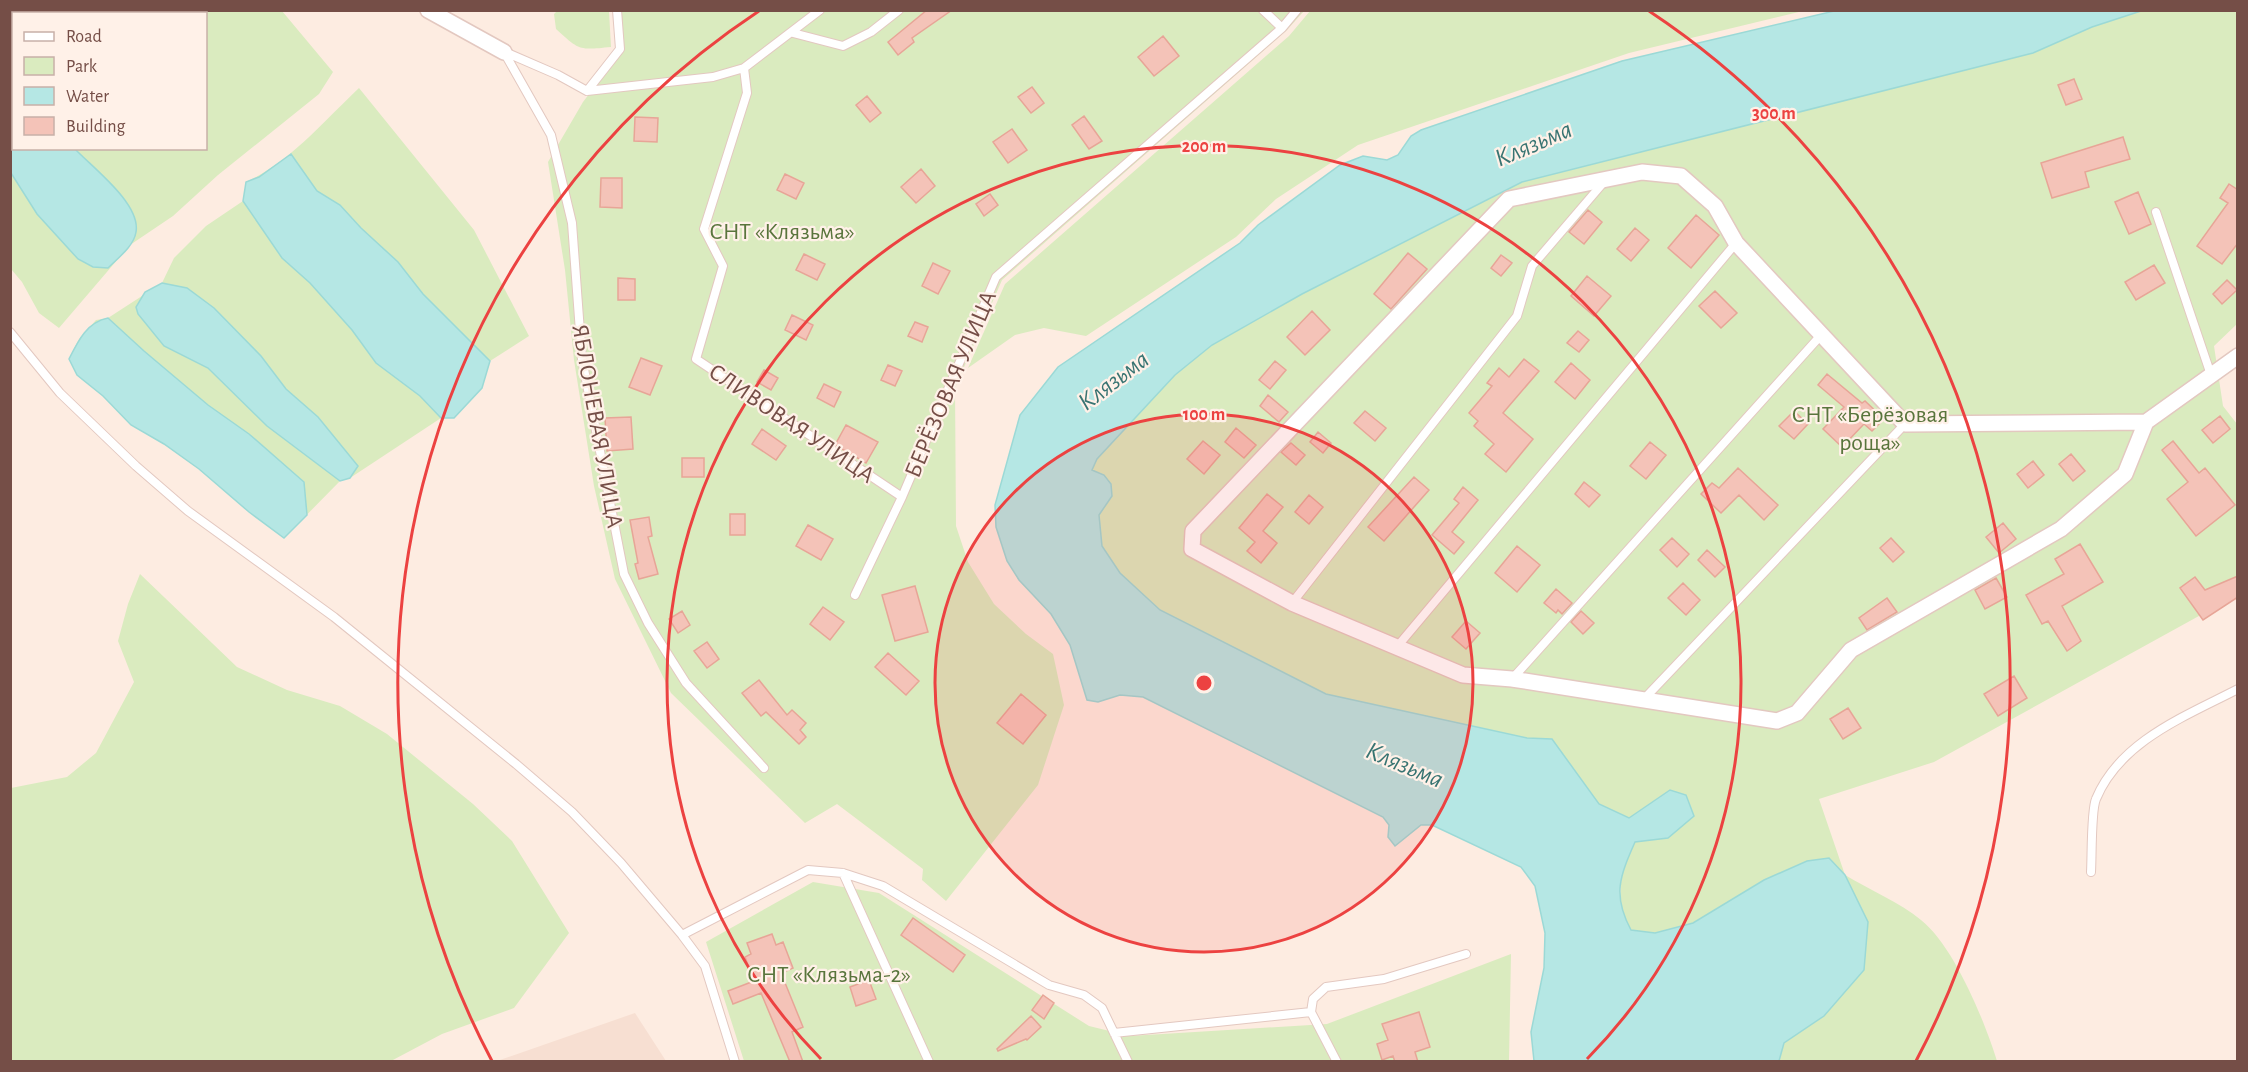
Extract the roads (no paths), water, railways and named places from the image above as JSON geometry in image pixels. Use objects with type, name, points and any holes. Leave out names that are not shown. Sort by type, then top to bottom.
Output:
[{"type":"street","points":[[428,10],[504,52]]},
{"type":"street","points":[[2146,422],[1905,424],[1736,243],[1715,206],[1681,176],[1642,172],[1509,199],[1193,531],[1192,549],[1292,603],[1463,675],[1512,679],[1777,721],[1797,713],[1851,650],[2061,529],[2125,474],[2146,422],[2238,356]]},
{"type":"lane","points":[[587,91],[620,49],[617,10]]},
{"type":"lane","points":[[504,52],[558,75],[587,91],[713,77],[744,68],[794,33],[820,10]]},
{"type":"lane","points":[[794,33],[843,46],[871,32],[899,10]]},
{"type":"lane","points":[[1263,10],[1282,28]]},
{"type":"lane","name":"БЕРЁЗОВАЯ УЛИЦА","points":[[855,595],[902,497],[996,277],[1282,28],[1297,10]]},
{"type":"lane","name":"ЯБЛОНЕВАЯ УЛИЦА","points":[[504,52],[551,135],[572,223],[582,359],[624,574],[648,623],[686,683],[764,768]]},
{"type":"lane","name":"СЛИВОВАЯ УЛИЦА","points":[[744,68],[747,93],[704,229],[723,266],[696,358],[902,497]]},
{"type":"lane","points":[[1292,603],[1517,316],[1532,266],[1606,179]]},
{"type":"lane","points":[[2156,212],[2211,375]]},
{"type":"lane","points":[[1396,648],[1736,243]]},
{"type":"lane","points":[[10,332],[60,393],[136,466],[171,496],[334,617],[572,812],[621,864],[682,935],[705,966],[735,1062]]},
{"type":"lane","points":[[1512,679],[1822,334]]},
{"type":"lane","points":[[1643,700],[1905,424]]},
{"type":"lane","points":[[2091,872],[2095,800],[2115,765],[2158,730],[2238,689]]},
{"type":"lane","points":[[682,935],[808,870],[843,873],[883,886],[1048,985],[1084,995],[1102,1008],[1128,1062]]},
{"type":"lane","points":[[843,873],[929,1062]]},
{"type":"lane","points":[[1337,1062],[1311,1012],[1313,999],[1326,987],[1384,979],[1466,954]]},
{"type":"lane","points":[[1114,1033],[1311,1012]]},
{"type":"water","name":"Клязьма","points":[[1834,11],[2141,11],[2092,27],[2033,53],[1522,182],[1302,294],[1212,345],[1175,375],[1097,459],[1092,470],[1104,475],[1111,484],[1112,496],[1099,515],[1102,546],[1120,573],[1160,610],[1326,694],[1527,738],[1552,739],[1599,804],[1629,818],[1670,790],[1686,795],[1694,816],[1668,838],[1635,842],[1630,854],[1622,876],[1620,896],[1625,918],[1631,930],[1655,933],[1693,923],[1764,880],[1807,861],[1829,858],[1845,875],[1868,922],[1864,970],[1824,1016],[1784,1043],[1779,1061],[1534,1061],[1531,1032],[1544,968],[1545,933],[1535,886],[1521,867],[1432,825],[1421,825],[1395,846],[1388,837],[1389,825],[1383,817],[1143,697],[1120,695],[1098,702],[1087,700],[1070,645],[1051,614],[1019,580],[1007,561],[996,527],[995,505],[1020,415],[1058,367],[1240,243],[1258,225],[1340,165],[1363,156],[1387,160],[1398,155],[1411,136],[1421,130],[1622,61]]},
{"type":"water","points":[[10,65],[12,67],[12,150],[76,150],[124,198],[136,221],[135,237],[125,252],[108,268],[93,267],[78,259],[37,214],[11,173]]},
{"type":"water","points":[[291,154],[317,191],[340,205],[398,262],[423,294],[490,361],[482,388],[454,418],[441,418],[420,396],[376,363],[352,330],[310,283],[282,258],[243,201],[246,182],[259,177]]},
{"type":"water","points":[[162,283],[187,288],[214,308],[261,356],[286,389],[318,417],[358,466],[350,478],[340,481],[267,426],[208,368],[164,346],[138,314],[136,307],[145,292]]},
{"type":"water","points":[[108,318],[208,405],[249,434],[304,482],[307,515],[284,538],[249,512],[199,469],[164,444],[131,425],[103,396],[77,375],[69,359],[76,346],[89,328]]},
{"type":"park label","name":"СНТ «Клязьма»","points":[[782,231]]},
{"type":"park label","name":"СНТ «Берёзовая роща»","points":[[1870,428]]},
{"type":"park label","name":"СНТ «Клязьма-2»","points":[[829,974]]}]
